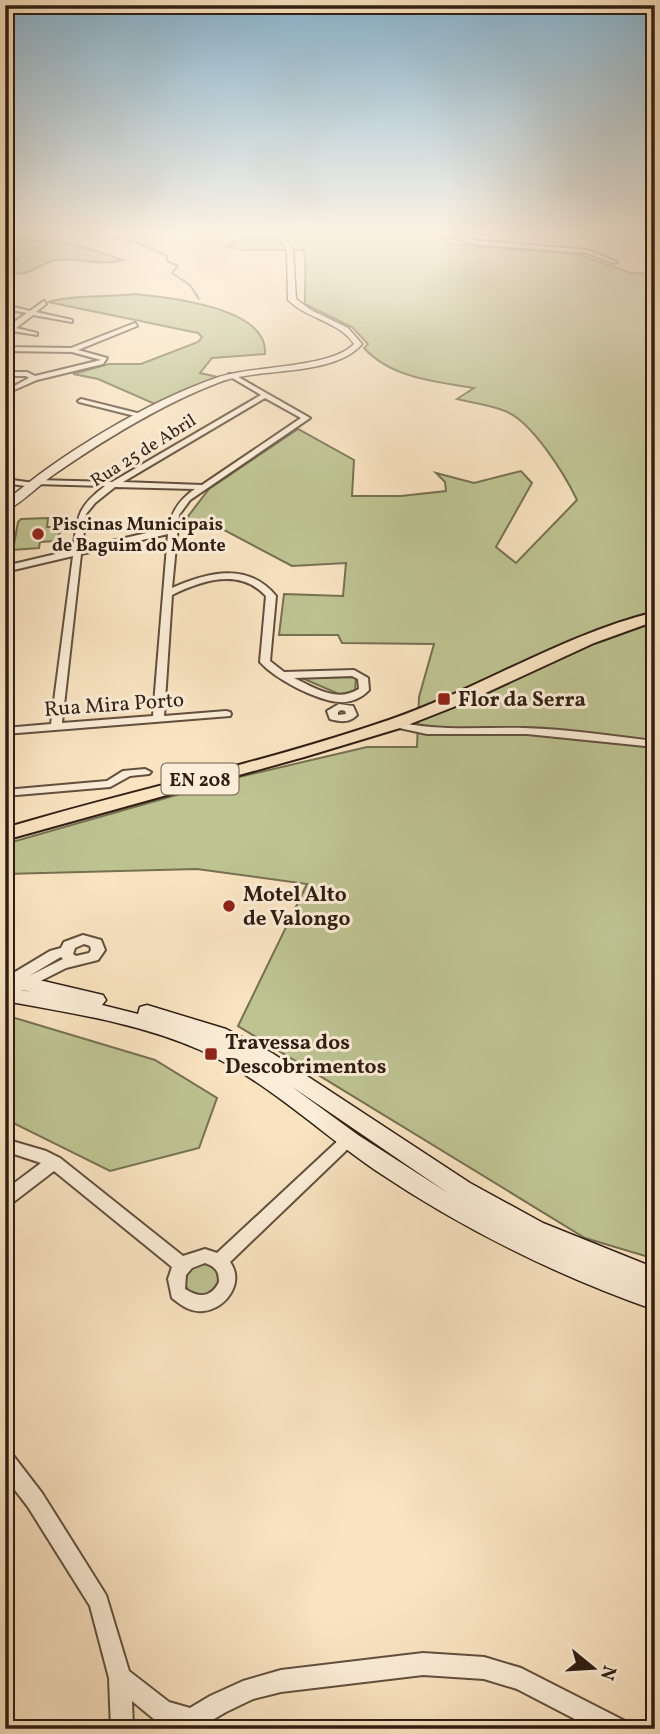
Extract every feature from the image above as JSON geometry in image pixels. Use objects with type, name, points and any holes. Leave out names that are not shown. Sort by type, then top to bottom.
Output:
[{"type":"main road","name":"EN 208","points":[[5,834],[64,815],[282,758],[394,724],[430,711],[573,645],[655,616]]},
{"type":"main road","points":[[9,986],[45,981],[219,1034],[265,1058],[461,1189],[535,1230],[655,1279]]},
{"type":"main road","points":[[9,986],[166,1029],[210,1046],[252,1069],[348,1140],[449,1205],[530,1248],[655,1299]]},
{"type":"street","points":[[7,329],[32,312],[70,321]]},
{"type":"street","points":[[5,508],[34,483],[143,416],[230,375],[330,360],[344,356],[357,347],[357,339],[348,331],[309,312]]},
{"type":"street","points":[[72,349],[135,325]]},
{"type":"street","points":[[7,329],[36,334]]},
{"type":"street","points":[[5,349],[72,349],[105,360],[34,379],[12,387],[5,395]]},
{"type":"street","points":[[5,374],[61,373]]},
{"type":"street","points":[[27,374],[34,379]]},
{"type":"street","points":[[158,720],[167,577],[172,530],[179,508],[202,487],[306,418],[230,375]]},
{"type":"street","name":"Rua 25 de Abril","points":[[55,727],[82,514],[98,495],[265,395]]},
{"type":"street","points":[[81,401],[143,416]]},
{"type":"street","points":[[5,481],[202,487]]},
{"type":"street","points":[[5,569],[172,530]]},
{"type":"street","points":[[167,577],[190,581]]},
{"type":"street","points":[[166,594],[190,581],[206,578],[234,577],[253,581],[265,588],[271,596],[265,662],[281,675],[338,703],[364,690],[361,675],[354,673],[281,675]]},
{"type":"street","name":"Rua Mira Porto","points":[[5,731],[226,715]]},
{"type":"street","points":[[394,724],[418,732],[438,734],[525,731],[655,744]]},
{"type":"street","points":[[5,793],[110,784],[127,773],[145,772]]},
{"type":"street","points":[[9,986],[55,954],[69,956],[45,981]]},
{"type":"street","points":[[348,1140],[349,1116]]},
{"type":"street","points":[[220,1261],[348,1140],[383,1139]]},
{"type":"street","points":[[5,1144],[54,1162],[182,1265]]},
{"type":"street","points":[[5,1199],[54,1162]]},
{"type":"street","points":[[205,1256],[220,1261],[229,1273],[229,1281],[222,1295],[208,1303],[190,1302],[178,1293],[175,1279],[182,1265],[189,1260],[205,1256]]},
{"type":"street","points":[[5,1461],[35,1500],[99,1602],[120,1678],[122,1729]]},
{"type":"street","points":[[120,1678],[163,1712],[183,1724],[251,1689],[281,1681],[423,1664],[461,1664],[521,1679],[617,1729]]},
{"type":"green space","points":[[96,312],[226,312],[251,325],[262,338],[265,354],[212,358],[200,373],[218,377],[157,405],[98,379],[73,374],[109,364],[141,364],[198,342],[202,337],[198,333]]},
{"type":"green space","points":[[321,312],[655,312],[655,1259],[585,1238],[238,1026],[307,884],[197,869],[5,874],[5,844],[243,776],[367,747],[417,747],[419,697],[434,644],[342,643],[338,635],[279,635],[284,594],[343,596],[346,563],[292,566],[211,523],[179,528],[209,489],[298,429],[354,460],[352,496],[401,496],[446,491],[445,482],[436,473],[474,483],[521,471],[532,483],[496,547],[516,563],[577,500],[547,450],[515,417],[499,409],[457,399],[474,388],[415,377],[387,366],[364,348],[368,344],[352,327]]},
{"type":"green space","name":"Piscinas Municipais de Baguim do Monte","points":[[48,518],[47,527],[58,527],[57,531],[61,531],[55,541],[40,542],[39,548],[13,550],[18,522],[21,519]]},
{"type":"green space","points":[[356,677],[355,690],[341,695],[302,678]]},
{"type":"green space","points":[[5,1015],[155,1060],[217,1098],[199,1148],[110,1171],[5,1119]]},
{"type":"green space","points":[[202,1263],[214,1268],[219,1280],[214,1292],[202,1297],[190,1292],[185,1280],[190,1268]]},
{"type":"place","name":"Piscinas Municipais de Baguim do Monte","points":[[38,534]]},
{"type":"place","name":"Flor da Serra","points":[[444,699]]},
{"type":"place","name":"Motel Alto de Valongo","points":[[229,906]]},
{"type":"place","name":"Travessa dos Descobrimentos","points":[[211,1054]]}]
